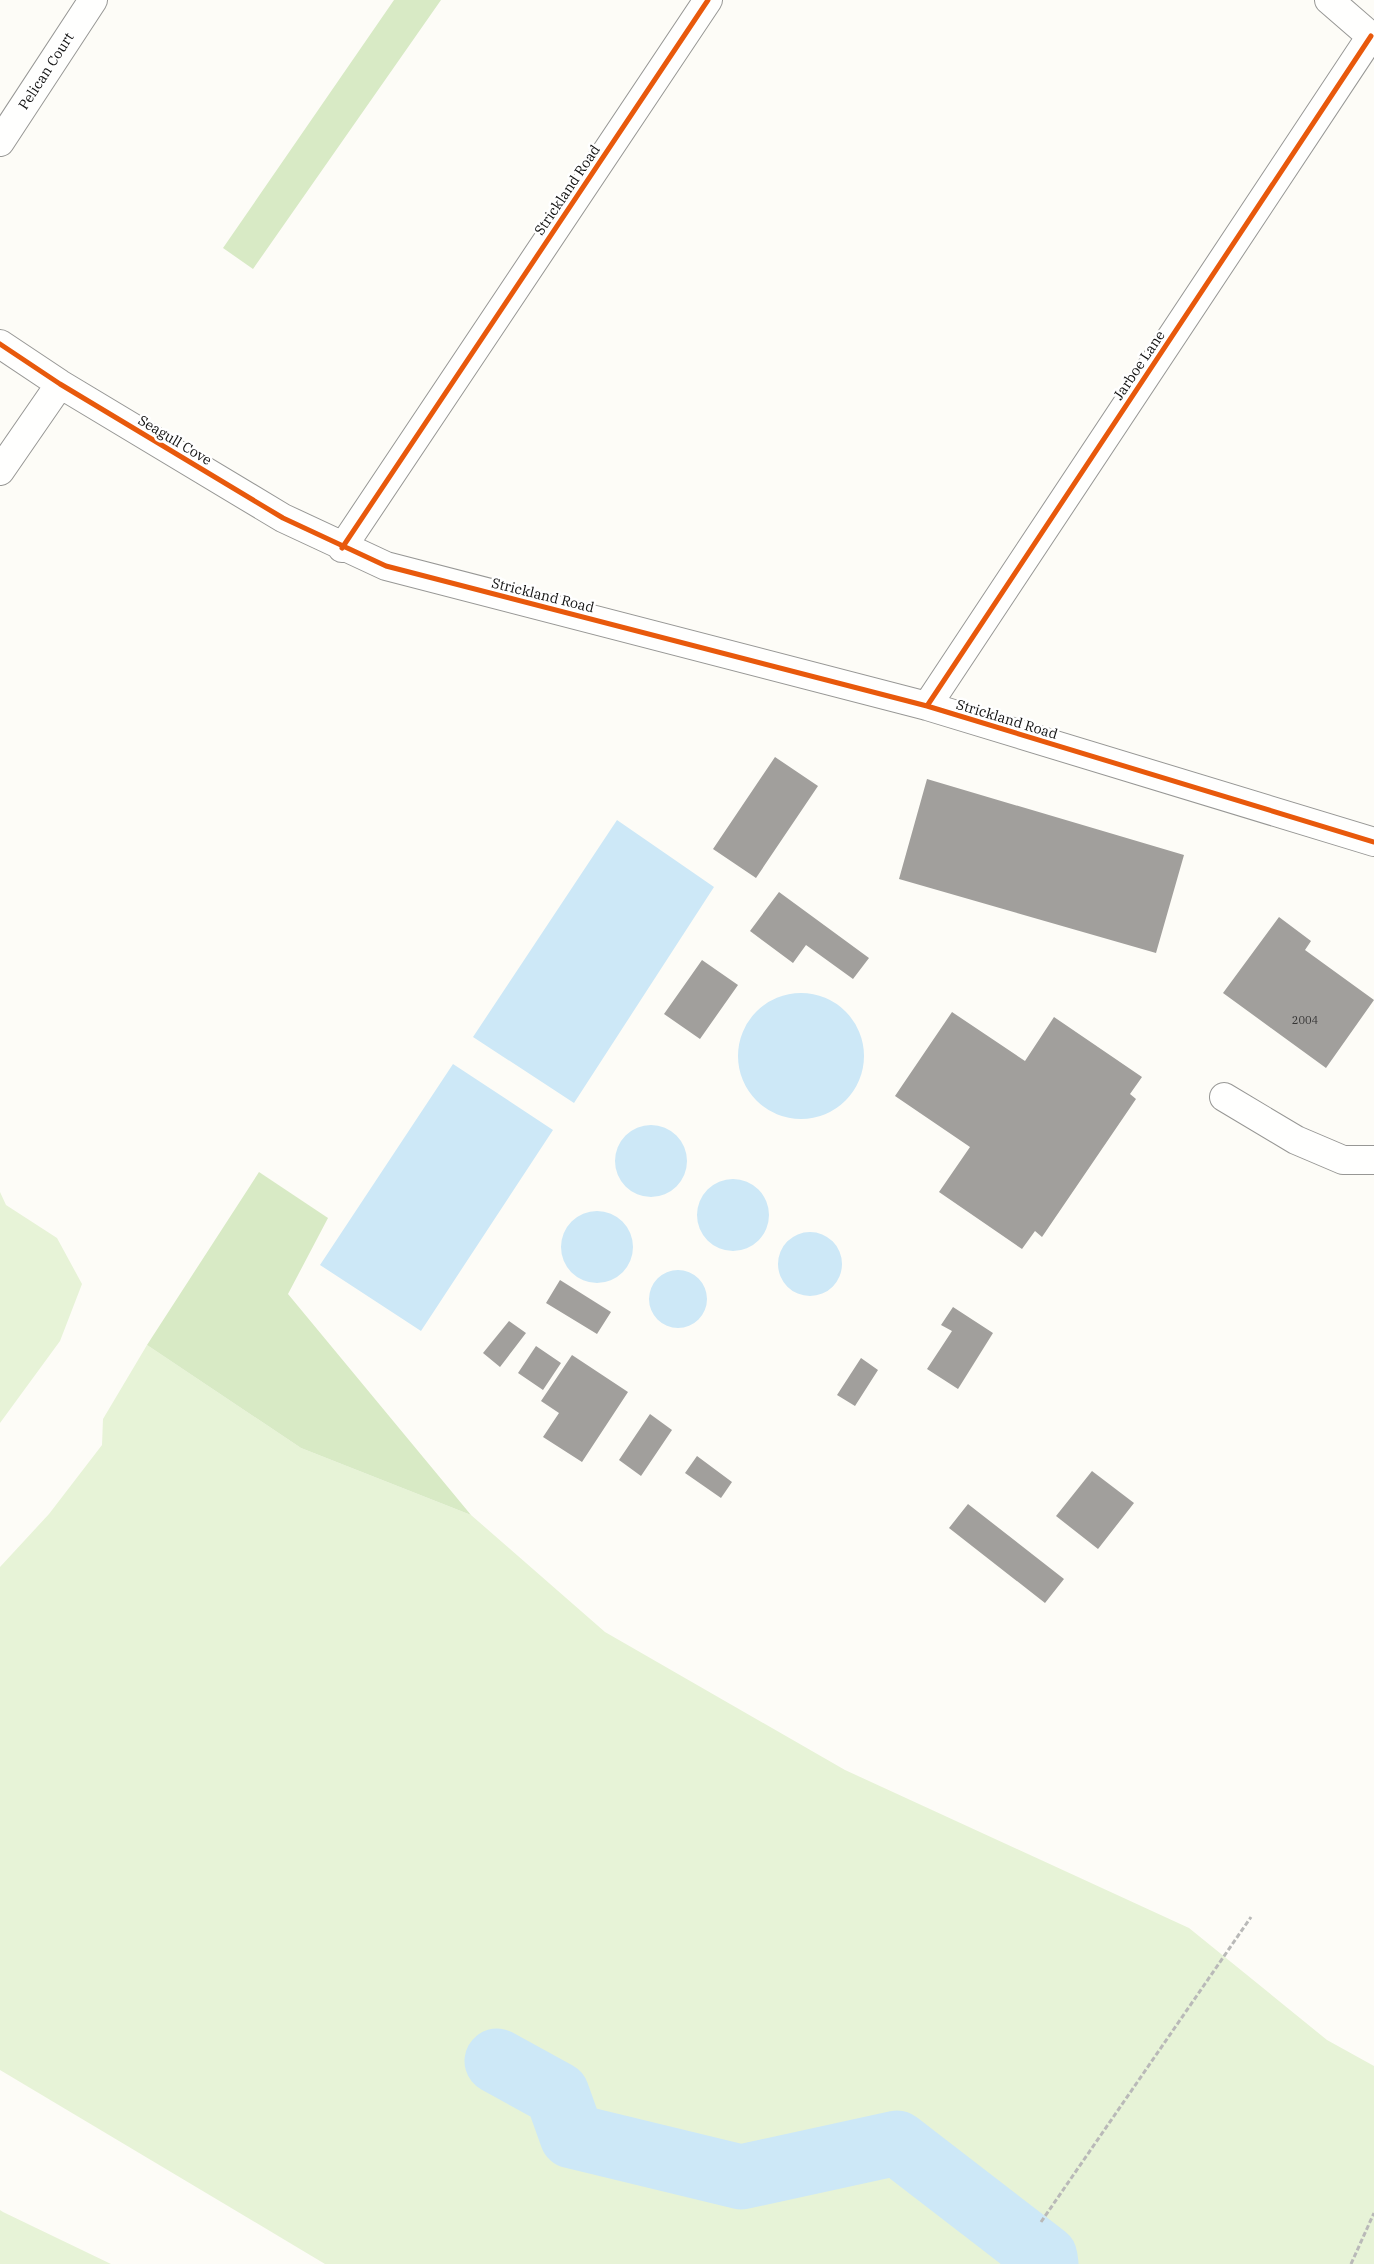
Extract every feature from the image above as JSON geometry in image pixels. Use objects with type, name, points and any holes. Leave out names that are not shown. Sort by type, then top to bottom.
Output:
[{"type":"street","name":"Pelican Court","points":[[0,142],[93,0]]},
{"type":"street","name":"Strickland Road","points":[[708,0],[342,548],[386,566],[927,706],[1374,842]]},
{"type":"street","points":[[1329,0],[1372,38]]},
{"type":"street","name":"Jarboe Lane","points":[[927,706],[1372,38]]},
{"type":"street","name":"Seagull Cove","points":[[0,344],[60,384],[283,518],[342,548]]},
{"type":"street","points":[[0,471],[60,384]]},
{"type":"street","points":[[1224,1097],[1296,1140],[1335,1157],[1343,1160],[1374,1160]]},
{"type":"path","points":[[1041,2222],[1251,1916]]},
{"type":"path","points":[[1351,2264],[1374,2212]]},
{"type":"green space","points":[[394,0],[441,0],[253,269],[223,248]]},
{"type":"green space","points":[[259,1172],[328,1218],[288,1294],[471,1515],[301,1448],[147,1345]]},
{"type":"green space","points":[[0,1192],[6,1205],[57,1238],[82,1284],[60,1341],[0,1423]]},
{"type":"green space","points":[[147,1345],[301,1448],[471,1515],[605,1632],[845,1770],[1189,1928],[1327,2040],[1374,2066],[1374,2264],[325,2264],[0,2070],[0,1567],[49,1514],[102,1445],[103,1419]]},
{"type":"green space","points":[[0,2210],[3,2212],[111,2264],[0,2264]]},
{"type":"water","points":[[617,820],[714,887],[574,1103],[473,1037]]},
{"type":"water","points":[[801,993],[825,998],[846,1011],[859,1032],[864,1056],[859,1080],[846,1101],[825,1114],[801,1119],[777,1114],[756,1101],[743,1080],[738,1056],[743,1032],[756,1011],[777,998]]},
{"type":"water","points":[[453,1064],[553,1130],[421,1331],[320,1265]]},
{"type":"water","points":[[658,1125],[677,1135],[685,1147],[687,1161],[685,1175],[677,1187],[665,1195],[644,1197],[625,1187],[617,1175],[615,1154],[625,1135],[637,1127]]},
{"type":"water","points":[[740,1179],[759,1189],[767,1201],[769,1215],[767,1229],[759,1241],[747,1249],[726,1251],[707,1241],[699,1229],[697,1208],[707,1189],[719,1181]]},
{"type":"water","points":[[604,1211],[623,1221],[631,1233],[633,1247],[631,1261],[623,1273],[611,1281],[590,1283],[571,1273],[563,1261],[561,1240],[571,1221],[583,1213]]},
{"type":"water","points":[[804,1232],[816,1232],[833,1241],[840,1252],[842,1264],[840,1276],[833,1287],[816,1296],[804,1296],[792,1291],[783,1282],[778,1270],[778,1258],[783,1246],[792,1237]]},
{"type":"water","points":[[672,1270],[684,1270],[699,1278],[707,1293],[707,1305],[699,1320],[684,1328],[672,1328],[657,1320],[649,1305],[649,1293],[657,1278]]},
{"type":"building","points":[[775,757],[818,786],[756,878],[713,849]]},
{"type":"building","points":[[927,779],[1184,855],[1156,953],[899,879]]},
{"type":"building","points":[[779,892],[869,958],[853,979],[806,945],[793,963],[750,931]]},
{"type":"building","points":[[1279,917],[1311,941],[1305,950],[1374,1000],[1326,1068],[1223,993]]},
{"type":"building","points":[[702,960],[738,985],[700,1039],[664,1014]]},
{"type":"building","points":[[952,1012],[1025,1061],[1054,1017],[1142,1077],[1130,1094],[1136,1099],[1042,1237],[1035,1231],[1022,1249],[939,1192],[970,1147],[895,1096]]},
{"type":"building","points":[[560,1280],[611,1312],[597,1334],[546,1303]]},
{"type":"building","points":[[953,1307],[993,1333],[958,1389],[927,1369],[952,1331],[941,1325]]},
{"type":"building","points":[[509,1321],[526,1333],[500,1367],[483,1353]]},
{"type":"building","points":[[536,1346],[561,1363],[543,1390],[518,1373]]},
{"type":"building","points":[[572,1355],[628,1392],[582,1462],[543,1437],[559,1413],[541,1401]]},
{"type":"building","points":[[861,1358],[878,1370],[855,1406],[837,1395]]},
{"type":"building","points":[[650,1414],[672,1430],[641,1476],[619,1460]]},
{"type":"building","points":[[697,1456],[732,1482],[721,1498],[685,1473]]},
{"type":"building","points":[[1092,1471],[1134,1503],[1098,1549],[1056,1516]]},
{"type":"building","points":[[968,1504],[1064,1579],[1045,1603],[949,1528]]},
{"type":"waterway","points":[[497,2061],[557,2094],[572,2136],[741,2177],[897,2143],[1045,2257],[1046,2264]]},
{"type":"cycle path","points":[[342,548],[708,0]]},
{"type":"cycle path","points":[[927,706],[1371,36]]},
{"type":"cycle path","points":[[0,344],[60,384],[283,518],[386,566],[927,706],[1374,842]]}]
